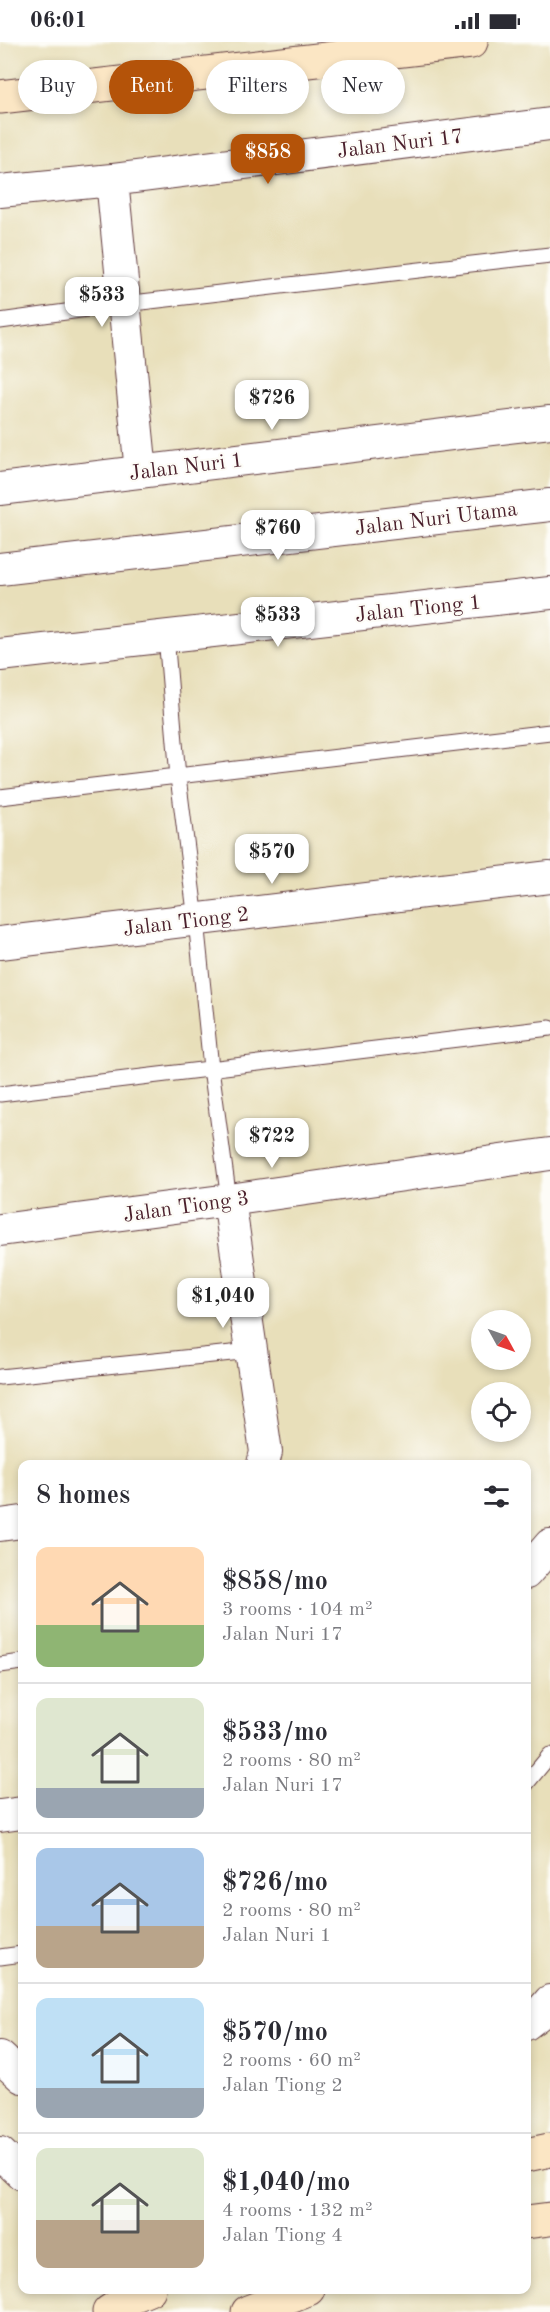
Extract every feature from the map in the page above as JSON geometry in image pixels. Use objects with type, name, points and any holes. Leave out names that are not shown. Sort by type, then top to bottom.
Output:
[{"type":"main road","points":[[0,97],[471,42]]},
{"type":"main road","points":[[531,2154],[550,2150]]},
{"type":"main road","points":[[531,2221],[550,2219]]},
{"type":"main road","points":[[248,2312],[295,2294]]},
{"type":"street","name":"Jalan Nuri 17","points":[[0,191],[112,180],[550,124]]},
{"type":"street","points":[[112,180],[141,472]]},
{"type":"street","name":"Jalan Nuri 1","points":[[0,489],[550,422]]},
{"type":"street","name":"Jalan Nuri Utama","points":[[0,569],[550,505]]},
{"type":"street","name":"Jalan Tiong 1","points":[[0,655],[550,593]]},
{"type":"street","name":"Jalan Tiong 2","points":[[0,943],[550,877]]},
{"type":"street","name":"Jalan Tiong 3","points":[[0,1230],[550,1154]]},
{"type":"street","points":[[229,1200],[266,1452],[264,1460]]},
{"type":"street","points":[[0,1525],[18,1523]]},
{"type":"street","points":[[531,1567],[550,1545]]},
{"type":"street","points":[[0,1816],[18,1814]]},
{"type":"street","points":[[0,2057],[18,2073]]},
{"type":"street","points":[[0,2153],[18,2170]]},
{"type":"lane","points":[[0,321],[124,304],[550,255]]},
{"type":"lane","points":[[166,636],[178,777],[211,1068],[229,1200]]},
{"type":"lane","points":[[0,797],[550,732]]},
{"type":"lane","points":[[0,1094],[550,1028]]},
{"type":"lane","points":[[0,1377],[251,1351]]},
{"type":"lane","points":[[0,1665],[18,1663]]},
{"type":"lane","points":[[531,1778],[550,1755]]},
{"type":"lane","points":[[0,1957],[18,1955]]}]
